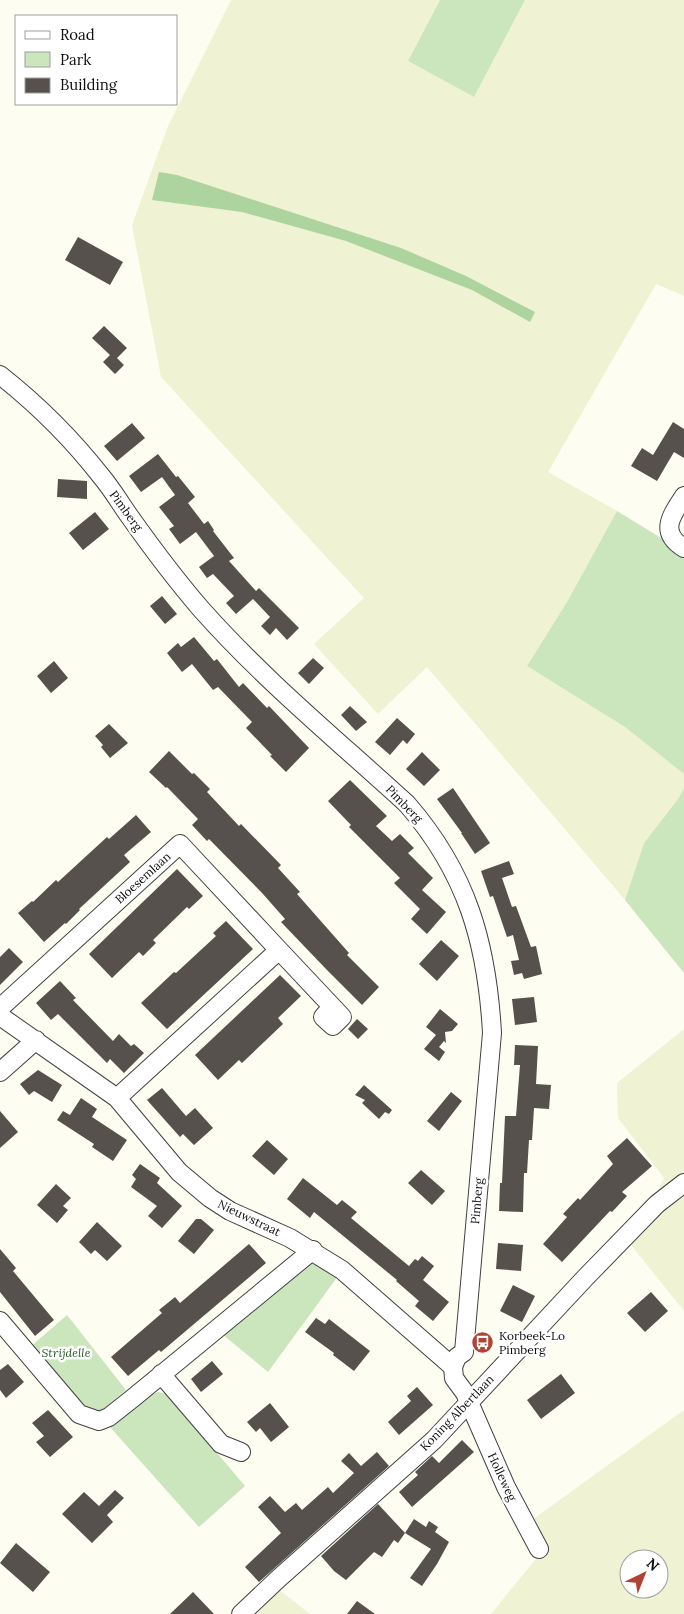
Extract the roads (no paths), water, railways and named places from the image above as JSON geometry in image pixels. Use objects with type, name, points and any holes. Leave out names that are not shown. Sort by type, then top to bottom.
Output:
[{"type":"street","name":"Pimberg","points":[[0,376],[31,401],[75,445],[195,601],[248,659],[406,804],[423,822],[458,880],[470,909],[482,948],[490,994],[492,1033],[464,1352],[457,1358],[453,1367]]},
{"type":"street","points":[[684,496],[670,519],[669,528],[671,536],[684,548]]},
{"type":"street","name":"Bloesemlaan","points":[[0,1008],[180,844],[342,1017],[333,1026],[323,1017],[332,1007]]},
{"type":"street","points":[[117,1098],[279,950]]},
{"type":"street","name":"Nieuwstraat","points":[[0,1016],[117,1098],[179,1172],[210,1198],[230,1211],[312,1250],[348,1275],[453,1367],[454,1378],[465,1393],[468,1403]]},
{"type":"street","points":[[0,1072],[36,1040]]},
{"type":"street","name":"Koning Albertlaan","points":[[241,1614],[434,1440],[585,1278],[650,1211],[684,1182]]},
{"type":"street","points":[[0,1321],[5,1340],[79,1414],[99,1421],[108,1417],[162,1374],[312,1250]]},
{"type":"street","points":[[162,1374],[221,1444],[241,1452]]},
{"type":"street","name":"Holleweg","points":[[468,1403],[506,1487],[539,1549]]},
{"type":"place","name":"Korbeek-Lo Pimberg","points":[[483,1343]]},
{"type":"park label","name":"Strijdelle","points":[[66,1353]]}]
